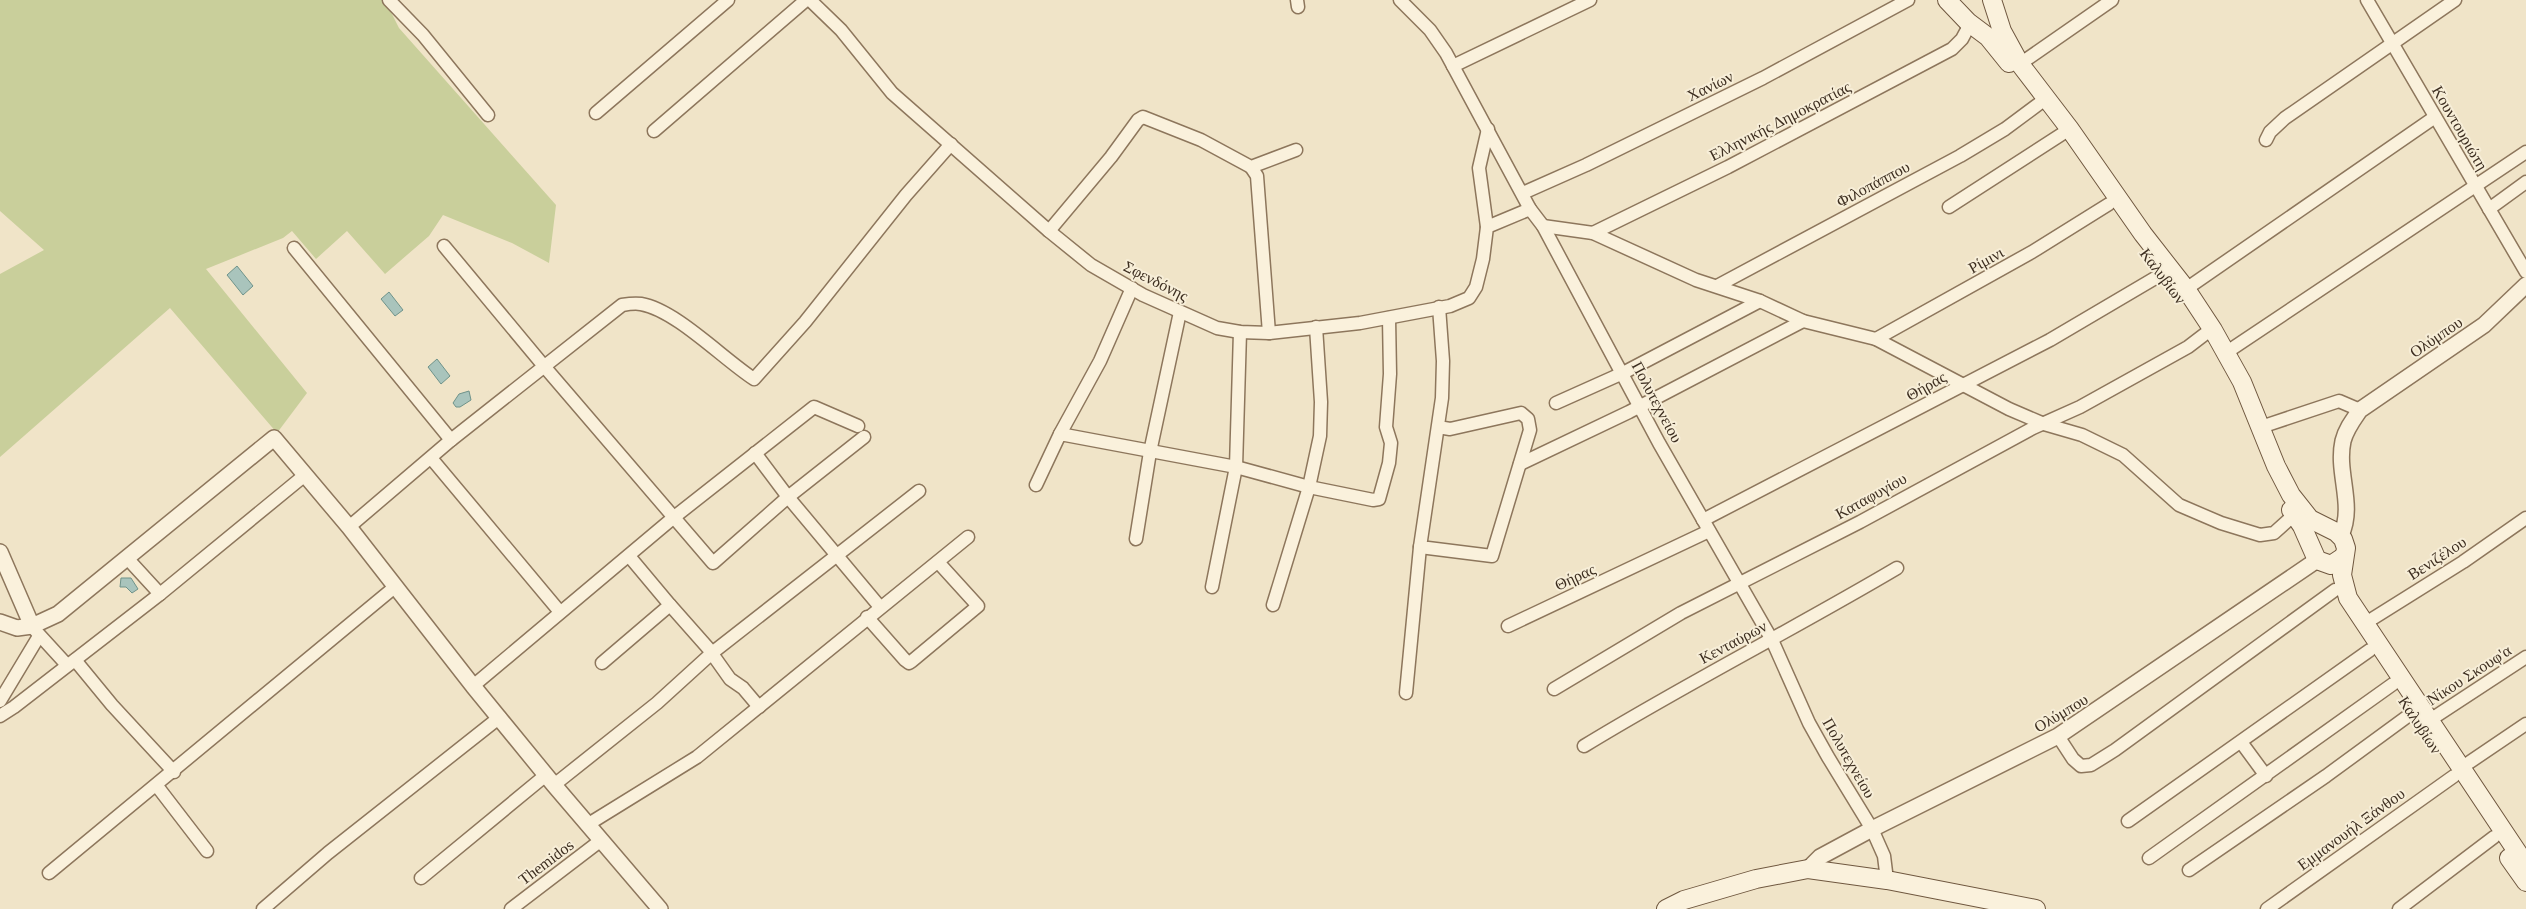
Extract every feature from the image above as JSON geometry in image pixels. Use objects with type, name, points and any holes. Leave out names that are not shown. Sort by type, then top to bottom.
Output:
[{"type":"main road","name":"Καλυβίων","points":[[1947,0],[1968,16],[1993,43],[2040,103],[2109,204],[2205,334],[2233,387],[2268,469],[2308,539],[2316,558],[2370,650],[2412,713],[2526,865]]},
{"type":"main road","name":"Καλυβίων","points":[[1968,16],[1988,23],[1994,5]]},
{"type":"main road","name":"Καλυβίων","points":[[1994,5],[2009,46],[2020,64],[2069,128],[2143,234],[2186,289],[2227,352],[2262,427],[2276,466],[2291,495],[2310,519],[2335,533],[2346,548],[2343,557],[2342,575],[2348,598],[2430,720],[2494,837],[2526,882]]},
{"type":"main road","points":[[2335,533],[2318,534],[2313,539],[2316,558],[2331,565],[2343,557]]},
{"type":"main road","points":[[1666,909],[1684,900],[1756,879],[1808,869],[1887,880],[2036,909]]},
{"type":"street","points":[[389,0],[423,35],[488,115]]},
{"type":"street","points":[[596,113],[728,0]]},
{"type":"street","points":[[654,131],[808,0]]},
{"type":"street","name":"Σφενδόνης","points":[[808,0],[841,30],[892,93],[1049,231],[1091,265],[1132,288],[1217,328],[1240,332],[1269,332],[1316,327],[1389,318],[1450,306],[1469,298],[1476,287],[1483,259],[1487,227],[1479,168],[1488,129]]},
{"type":"street","name":"Πολυτεχνείου","points":[[1400,0],[1430,30],[1467,87],[1530,209],[1543,226],[1640,406],[1772,640],[1809,723],[1872,829],[1884,856],[1887,880]]},
{"type":"street","points":[[1452,66],[1590,0]]},
{"type":"street","name":"Χανίων","points":[[1523,193],[1586,165],[1763,78],[1908,0]]},
{"type":"street","points":[[2020,64],[2112,0]]},
{"type":"street","name":"Κουντουριώτη","points":[[2367,0],[2526,272]]},
{"type":"street","points":[[2266,140],[2270,132],[2285,118],[2455,0]]},
{"type":"street","name":"Ελληνικής Δημοκρατίας","points":[[1593,233],[1728,167],[1952,49],[1962,39],[1968,16]]},
{"type":"street","name":"Φιλοπάππου","points":[[1717,286],[1960,156],[2005,129],[2040,103]]},
{"type":"street","points":[[1049,231],[1111,158],[1138,120],[1143,117],[1201,140],[1251,167],[1257,176],[1269,332]]},
{"type":"street","points":[[2186,289],[2435,117]]},
{"type":"street","points":[[1949,207],[2062,134]]},
{"type":"street","points":[[350,527],[451,440],[622,304],[641,304],[660,311],[680,323],[754,379],[805,322],[906,194],[951,144]]},
{"type":"street","points":[[1251,167],[1296,150]]},
{"type":"street","points":[[2227,352],[2526,152]]},
{"type":"street","points":[[2489,209],[2526,182]]},
{"type":"street","name":"Ρίμινι","points":[[1876,339],[2032,252],[2109,204]]},
{"type":"street","points":[[1487,227],[1530,209]]},
{"type":"street","points":[[1543,226],[1570,228],[1593,233],[1696,280],[1760,301],[1803,322],[1876,339],[1961,384],[2044,424],[2082,435],[2123,455],[2179,505],[2221,523],[2260,535],[2274,533],[2294,515]]},
{"type":"street","points":[[444,246],[543,366],[673,518],[713,563],[861,432],[814,407],[673,518],[473,686]]},
{"type":"street","points":[[294,248],[451,440]]},
{"type":"street","name":"Θήρας","points":[[1508,626],[1706,525],[1961,384],[2050,340],[2162,274]]},
{"type":"street","name":"Ολύμπου","points":[[2360,410],[2484,325],[2526,285]]},
{"type":"street","points":[[1036,485],[1060,434],[1100,361],[1132,288]]},
{"type":"street","points":[[1556,403],[1623,373],[1760,301]]},
{"type":"street","points":[[1406,694],[1420,548],[1438,427],[1443,361],[1438,307]]},
{"type":"street","points":[[1136,539],[1150,452],[1180,312]]},
{"type":"street","points":[[1060,434],[1236,467],[1309,487],[1373,500],[1379,499],[1389,463],[1391,443],[1386,427],[1390,374],[1389,318]]},
{"type":"street","points":[[1520,464],[1640,406],[1803,322]]},
{"type":"street","points":[[1273,605],[1309,487],[1320,436],[1321,402],[1316,327]]},
{"type":"street","points":[[1212,587],[1236,467],[1240,332]]},
{"type":"street","name":"Καταφυγίου","points":[[1554,688],[1639,637],[2133,378],[2188,347],[2205,334]]},
{"type":"street","points":[[2262,427],[2339,401],[2360,410],[2349,426],[2343,442],[2341,459],[2347,518],[2335,533]]},
{"type":"street","points":[[1420,548],[1492,556],[1530,430],[1528,419],[1521,413],[1450,429],[1438,427]]},
{"type":"street","points":[[0,701],[36,631],[274,438],[350,527],[473,686],[550,780],[600,841],[660,909]]},
{"type":"street","points":[[755,453],[788,497],[880,607]]},
{"type":"street","points":[[431,458],[560,612]]},
{"type":"street","points":[[0,716],[160,594],[305,475]]},
{"type":"street","points":[[421,878],[550,780],[657,703],[712,653],[919,491]]},
{"type":"street","name":"Βενιζέλου","points":[[2364,624],[2463,562],[2526,518]]},
{"type":"street","points":[[587,825],[697,757],[867,617],[968,537]]},
{"type":"street","points":[[0,552],[36,631],[71,662],[174,772]]},
{"type":"street","points":[[628,556],[712,653],[730,679],[743,688],[759,707]]},
{"type":"street","points":[[127,558],[160,594]]},
{"type":"street","name":"Ολύμπου","points":[[1808,869],[1820,857],[1872,829],[2058,736],[2316,558]]},
{"type":"street","points":[[867,617],[905,660],[909,663],[912,661],[978,606],[938,562]]},
{"type":"street","name":"Κενταύρων","points":[[1584,746],[1687,684],[1772,640],[1897,568]]},
{"type":"street","points":[[49,873],[174,772],[396,586]]},
{"type":"street","points":[[2058,736],[2073,759],[2081,766],[2091,765],[2115,750],[2335,590]]},
{"type":"street","points":[[602,663],[670,605]]},
{"type":"street","points":[[0,622],[17,628],[36,631]]},
{"type":"street","points":[[2128,822],[2370,650]]},
{"type":"street","name":"Νίκου Σκουφ'α","points":[[2430,720],[2526,657]]},
{"type":"street","points":[[2149,858],[2393,684]]},
{"type":"street","points":[[2189,870],[2326,776],[2412,713]]},
{"type":"street","points":[[263,909],[335,847],[500,717]]},
{"type":"street","name":"Εμμανουήλ Ξάνθου","points":[[2266,909],[2526,724]]},
{"type":"street","points":[[2240,742],[2266,776]]},
{"type":"street","points":[[157,786],[207,851]]},
{"type":"street","points":[[2399,909],[2494,837]]},
{"type":"street","name":"Themidos","points":[[511,909],[600,841]]},
{"type":"green space","points":[[0,0],[385,0],[399,28],[556,205],[549,263],[512,243],[443,215],[429,236],[385,274],[347,231],[316,259],[292,231],[283,238],[206,269],[307,393],[277,433],[170,308],[0,457],[0,274],[44,250],[0,211]]},
{"type":"water","points":[[237,266],[253,286],[243,295],[227,275]]},
{"type":"water","points":[[389,292],[403,310],[395,316],[381,299]]},
{"type":"water","points":[[437,359],[450,376],[441,384],[428,367]]},
{"type":"water","points":[[469,391],[471,400],[460,407],[456,407],[453,403],[459,394]]},
{"type":"water","points":[[121,578],[131,578],[138,589],[132,593],[126,587],[120,587]]}]
